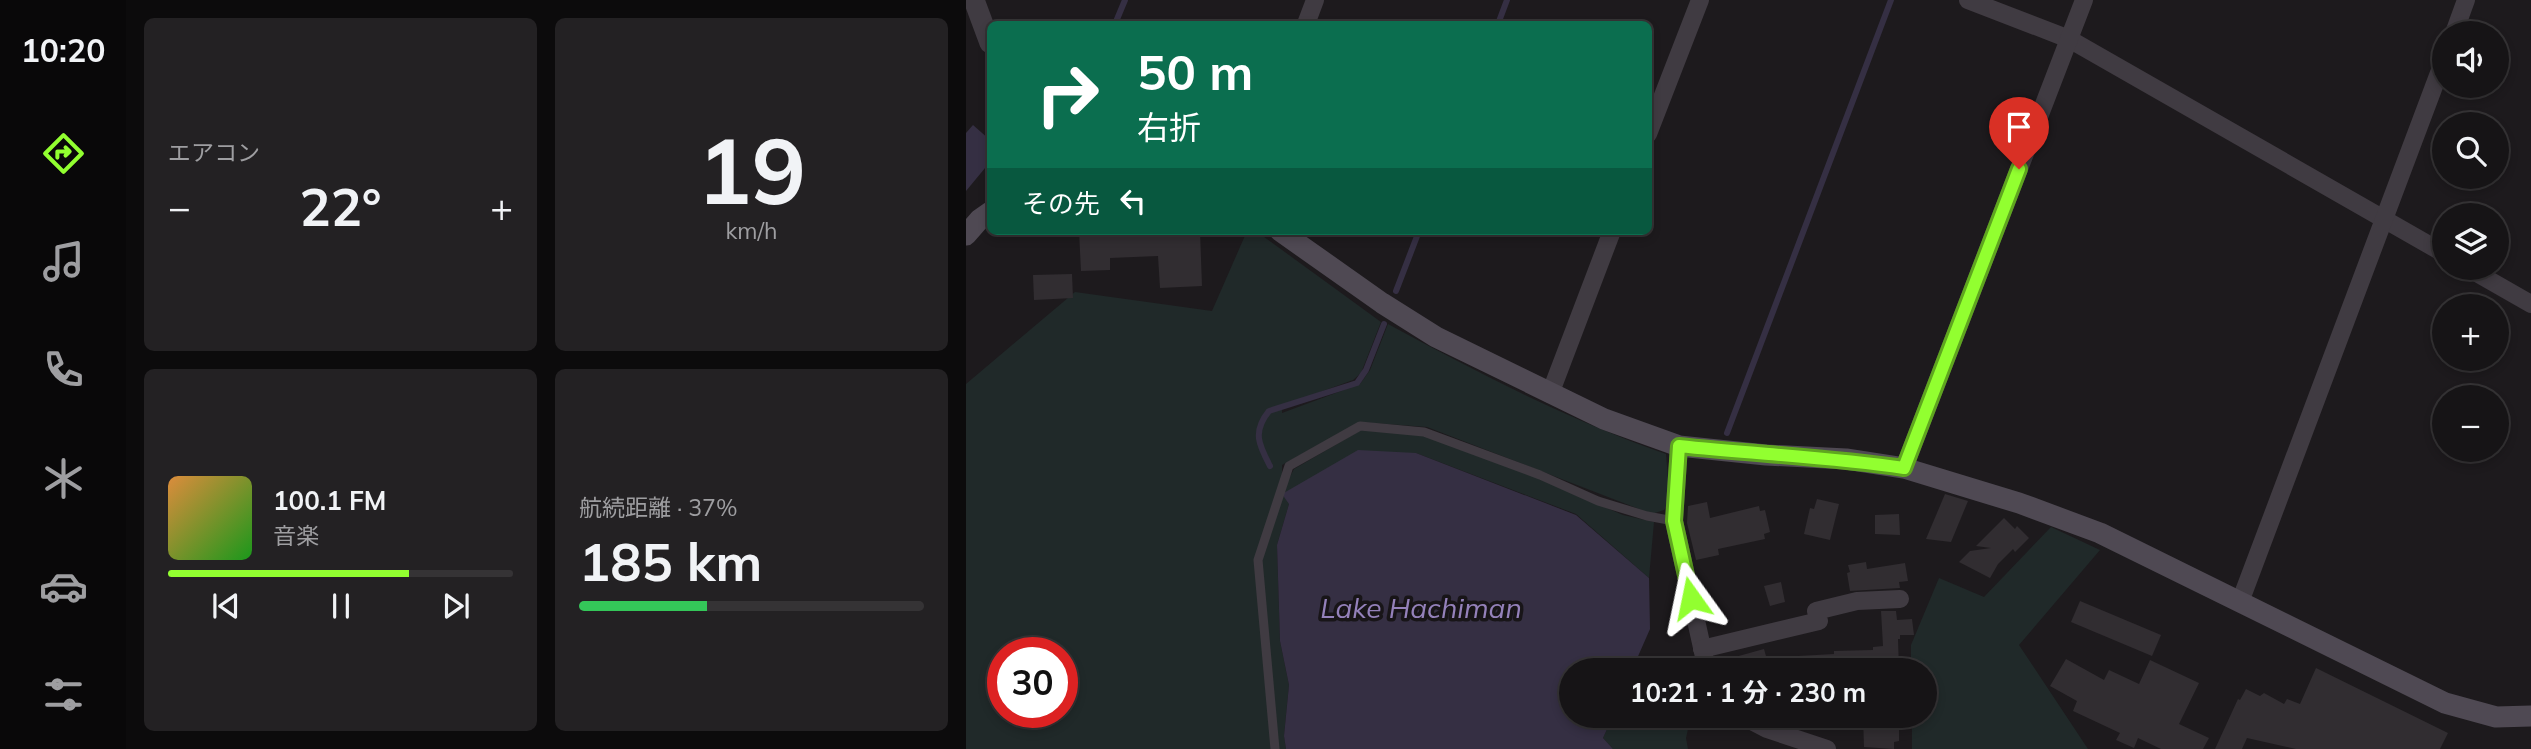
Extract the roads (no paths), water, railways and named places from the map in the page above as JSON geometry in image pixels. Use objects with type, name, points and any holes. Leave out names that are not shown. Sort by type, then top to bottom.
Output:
[{"type":"main road","points":[[966,235],[987,214]]},
{"type":"main road","points":[[1286,235],[1382,303],[1436,337],[1604,419],[1679,446],[1766,455],[1846,459],[1904,468],[2019,503],[2099,533],[2445,703],[2496,717],[2531,716]]},
{"type":"street","points":[[974,0],[987,35]]},
{"type":"street","points":[[1307,21],[1315,0]]},
{"type":"street","points":[[1652,124],[1700,0]]},
{"type":"street","points":[[1968,0],[2069,39],[2432,247]]},
{"type":"street","points":[[1904,468],[2084,0]]},
{"type":"street","points":[[2458,21],[2466,0]]},
{"type":"street","points":[[2240,602],[2432,92]]},
{"type":"street","points":[[1550,394],[1610,235]]},
{"type":"street","points":[[2489,280],[2531,304]]},
{"type":"street","points":[[1679,446],[1674,521],[1704,658]]},
{"type":"street","points":[[1702,649],[1819,621],[1816,611],[1857,601],[1900,598]]},
{"type":"street","points":[[1765,728],[1827,749]]},
{"type":"lane","points":[[1275,749],[1258,560],[1289,466],[1360,426],[1424,432],[1540,475],[1598,501],[1674,521]]},
{"type":"water","points":[[973,125],[987,137],[987,166],[966,191],[966,133]]},
{"type":"water","name":"Lake Hachiman","points":[[1358,450],[1416,453],[1576,515],[1649,578],[1650,629],[1637,658],[1559,658],[1559,728],[1608,728],[1603,738],[1613,749],[1286,749],[1284,736],[1289,685],[1280,641],[1277,545],[1289,504],[1282,494]]},
{"type":"waterway","points":[[1116,21],[1125,0]]},
{"type":"waterway","points":[[1499,21],[1507,0]]},
{"type":"waterway","points":[[1727,433],[1891,0]]},
{"type":"waterway","points":[[1396,291],[1417,235]]},
{"type":"waterway","points":[[1270,466],[1259,438],[1260,426],[1269,411],[1357,383],[1366,370],[1384,324]]}]
